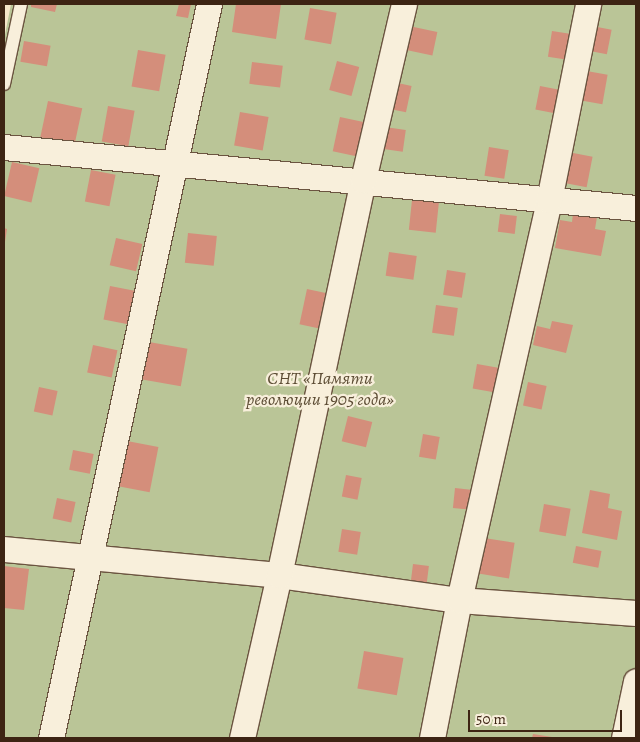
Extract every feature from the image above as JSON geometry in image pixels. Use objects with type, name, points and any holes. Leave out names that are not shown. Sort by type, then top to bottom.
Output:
[{"type":"street","points":[[51,738],[208,4]]},
{"type":"street","points":[[242,738],[279,575],[363,180],[404,4]]},
{"type":"street","points":[[432,738],[459,600],[549,200],[588,4]]},
{"type":"street","points":[[4,147],[363,180],[636,208]]},
{"type":"street","points":[[4,549],[279,575],[459,600],[636,614]]},
{"type":"street","points":[[624,738],[636,681]]},
{"type":"lane","points":[[4,84],[21,4]]},
{"type":"green space","name":"СНТ «Памяти революции 1905 года»","points":[[11,4],[636,4],[636,738],[4,738],[4,40]]},
{"type":"building","points":[[31,4],[57,4],[55,12],[31,7]]},
{"type":"building","points":[[179,4],[191,4],[188,18],[176,16]]},
{"type":"building","points":[[236,4],[281,4],[276,39],[232,32]]},
{"type":"building","points":[[310,8],[337,13],[331,44],[304,40]]},
{"type":"building","points":[[409,26],[437,32],[432,56],[404,49]]},
{"type":"building","points":[[592,26],[612,30],[607,54],[587,51]]},
{"type":"building","points":[[552,31],[570,34],[566,59],[548,57]]},
{"type":"building","points":[[24,41],[51,46],[47,66],[20,62]]},
{"type":"building","points":[[138,50],[166,55],[159,91],[132,86]]},
{"type":"building","points":[[337,61],[359,67],[351,96],[329,90]]},
{"type":"building","points":[[252,62],[283,66],[280,88],[249,84]]},
{"type":"building","points":[[581,70],[608,75],[602,104],[576,100]]},
{"type":"building","points":[[393,82],[412,86],[406,112],[387,108]]},
{"type":"building","points":[[540,86],[561,90],[556,114],[535,110]]},
{"type":"building","points":[[48,101],[82,108],[75,144],[40,137]]},
{"type":"building","points":[[108,106],[135,111],[128,146],[102,141]]},
{"type":"building","points":[[240,112],[269,117],[263,151],[234,145]]},
{"type":"building","points":[[340,117],[363,122],[356,156],[333,151]]},
{"type":"building","points":[[385,127],[406,130],[403,152],[382,149]]},
{"type":"building","points":[[489,147],[509,150],[504,179],[484,176]]},
{"type":"building","points":[[568,152],[593,157],[587,187],[562,182]]},
{"type":"building","points":[[12,162],[39,168],[31,202],[4,196]]},
{"type":"building","points":[[91,170],[116,175],[109,206],[85,201]]},
{"type":"building","points":[[412,200],[439,203],[436,233],[409,230]]},
{"type":"building","points":[[573,213],[597,217],[595,229],[606,231],[601,256],[555,248],[560,220],[572,222]]},
{"type":"building","points":[[500,214],[517,216],[515,234],[498,232]]},
{"type":"building","points":[[4,228],[7,229],[5,242],[4,242]]},
{"type":"building","points":[[188,233],[217,236],[214,266],[185,263]]},
{"type":"building","points":[[116,238],[142,244],[136,271],[110,265]]},
{"type":"building","points":[[389,252],[417,256],[413,280],[386,276]]},
{"type":"building","points":[[447,270],[466,273],[462,298],[443,295]]},
{"type":"building","points":[[110,286],[135,291],[128,324],[104,319]]},
{"type":"building","points":[[307,289],[326,293],[318,328],[300,324]]},
{"type":"building","points":[[436,305],[458,308],[454,336],[432,333]]},
{"type":"building","points":[[552,321],[573,325],[566,353],[533,345],[537,326],[550,329]]},
{"type":"building","points":[[149,342],[187,349],[181,386],[142,379]]},
{"type":"building","points":[[93,345],[117,350],[112,378],[87,372]]},
{"type":"building","points":[[477,364],[500,368],[495,393],[473,389]]},
{"type":"building","points":[[528,382],[547,386],[542,409],[523,405]]},
{"type":"building","points":[[39,387],[58,391],[52,415],[34,411]]},
{"type":"building","points":[[348,416],[372,422],[366,447],[342,441]]},
{"type":"building","points":[[423,434],[440,437],[436,460],[419,457]]},
{"type":"building","points":[[127,441],[158,447],[150,492],[118,486]]},
{"type":"building","points":[[73,450],[94,454],[90,474],[69,470]]},
{"type":"building","points":[[346,475],[362,478],[358,500],[342,497]]},
{"type":"building","points":[[455,488],[473,490],[471,510],[453,508]]},
{"type":"building","points":[[590,490],[610,494],[608,508],[622,511],[617,540],[582,533]]},
{"type":"building","points":[[57,498],[76,502],[71,522],[53,519]]},
{"type":"building","points":[[544,504],[571,509],[566,536],[539,532]]},
{"type":"building","points":[[342,529],[361,532],[357,555],[338,552]]},
{"type":"building","points":[[484,538],[515,543],[509,578],[478,574]]},
{"type":"building","points":[[576,546],[602,551],[598,568],[573,563]]},
{"type":"building","points":[[413,564],[429,566],[427,583],[411,581]]},
{"type":"building","points":[[4,566],[29,569],[24,610],[4,608]]},
{"type":"building","points":[[364,651],[403,658],[397,695],[357,688]]},
{"type":"building","points":[[533,734],[552,737],[552,738],[532,738]]}]
